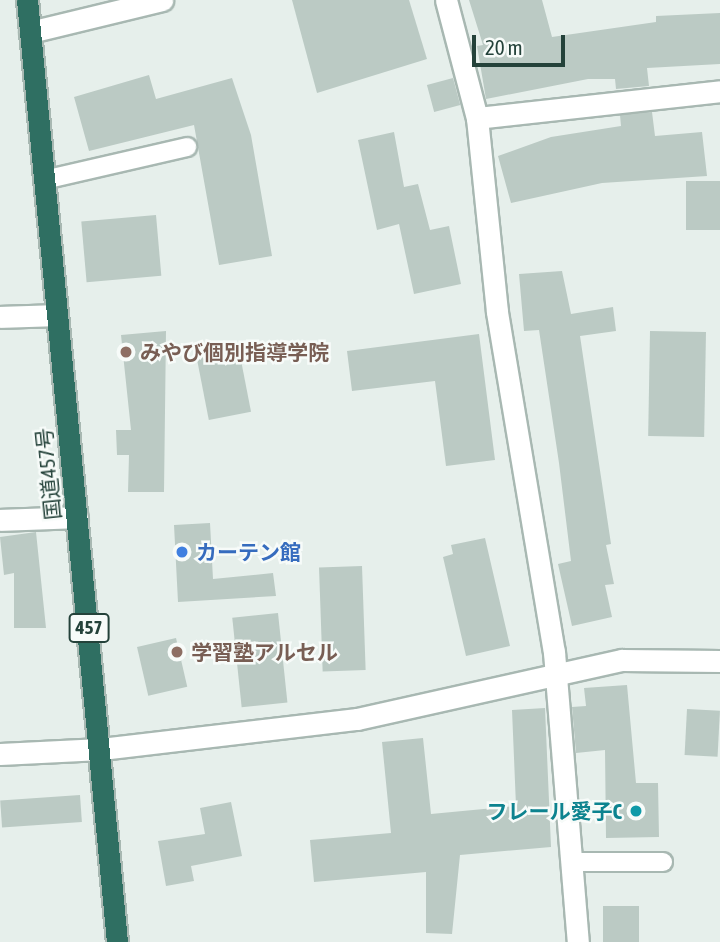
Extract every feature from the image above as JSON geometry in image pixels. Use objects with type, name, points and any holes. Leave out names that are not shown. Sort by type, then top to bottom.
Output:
[{"type":"highway","name":"国道457号","points":[[27,0],[101,749],[117,942]]},
{"type":"street","points":[[30,32],[162,0]]},
{"type":"street","points":[[446,0],[477,118],[498,312],[556,670],[576,862],[578,942]]},
{"type":"street","points":[[477,118],[720,90]]},
{"type":"street","points":[[0,317],[56,314]]},
{"type":"street","points":[[0,520],[77,517]]},
{"type":"street","points":[[0,754],[101,749],[357,719],[556,670],[672,656],[720,661]]},
{"type":"lane","points":[[44,180],[187,147]]},
{"type":"lane","points":[[576,862],[663,862]]},
{"type":"building","points":[[292,0],[409,0],[427,59],[317,93]]},
{"type":"building","points":[[469,0],[542,0],[552,37],[656,22],[656,16],[720,13],[720,64],[647,68],[649,86],[616,89],[615,79],[588,79],[486,99],[477,46],[483,45]]},
{"type":"building","points":[[149,75],[156,99],[232,78],[251,135],[272,256],[219,265],[194,125],[89,151],[74,97]]},
{"type":"building","points":[[453,78],[460,105],[434,112],[427,85]]},
{"type":"building","points":[[652,112],[655,136],[702,132],[707,176],[602,183],[511,203],[498,156],[551,137],[621,126],[620,115]]},
{"type":"building","points":[[394,132],[404,187],[418,184],[430,230],[449,226],[461,284],[414,294],[399,224],[377,230],[358,140]]},
{"type":"building","points":[[686,181],[720,181],[720,230],[686,230]]},
{"type":"building","points":[[156,215],[161,276],[87,282],[81,222]]},
{"type":"building","points":[[562,271],[571,314],[613,307],[616,331],[580,336],[611,544],[606,545],[614,584],[605,585],[612,617],[572,626],[558,564],[571,561],[539,330],[524,331],[519,274]]},
{"type":"building","points":[[166,331],[164,492],[128,492],[129,455],[117,455],[116,430],[131,430],[121,335]]},
{"type":"building","points":[[650,331],[706,332],[704,437],[648,436]]},
{"type":"building","points":[[479,334],[495,460],[446,466],[435,381],[352,391],[347,351]]},
{"type":"building","points":[[239,350],[251,412],[209,420],[197,358]]},
{"type":"building","points":[[210,523],[213,579],[273,573],[276,596],[178,602],[174,525]]},
{"type":"building","points":[[36,532],[46,628],[14,628],[14,573],[4,575],[0,537]]},
{"type":"building","points":[[485,538],[510,646],[466,656],[443,557],[453,554],[451,545]]},
{"type":"building","points":[[362,566],[366,670],[323,671],[319,568]]},
{"type":"building","points":[[278,613],[287,703],[242,707],[232,618]]},
{"type":"building","points":[[176,638],[187,687],[148,696],[137,647]]},
{"type":"building","points":[[627,685],[636,783],[658,783],[659,837],[606,838],[605,750],[576,753],[572,707],[586,706],[584,688]]},
{"type":"building","points":[[545,708],[551,847],[460,855],[452,934],[426,933],[426,872],[314,882],[310,840],[391,833],[382,742],[423,738],[431,814],[516,806],[512,710]]},
{"type":"building","points":[[687,709],[720,711],[718,757],[685,755]]},
{"type":"building","points":[[80,795],[82,822],[2,828],[0,801]]},
{"type":"building","points":[[231,802],[242,856],[191,866],[194,881],[166,886],[158,841],[205,834],[200,808]]},
{"type":"building","points":[[603,906],[639,906],[639,942],[603,942]]},
{"type":"place","name":"みやび個別指導学院","points":[[126,352]]},
{"type":"place","name":"カーテン館","points":[[182,552]]},
{"type":"place","name":"学習塾アルセル","points":[[177,652]]},
{"type":"place","name":"フレール愛子C","points":[[636,811]]}]
